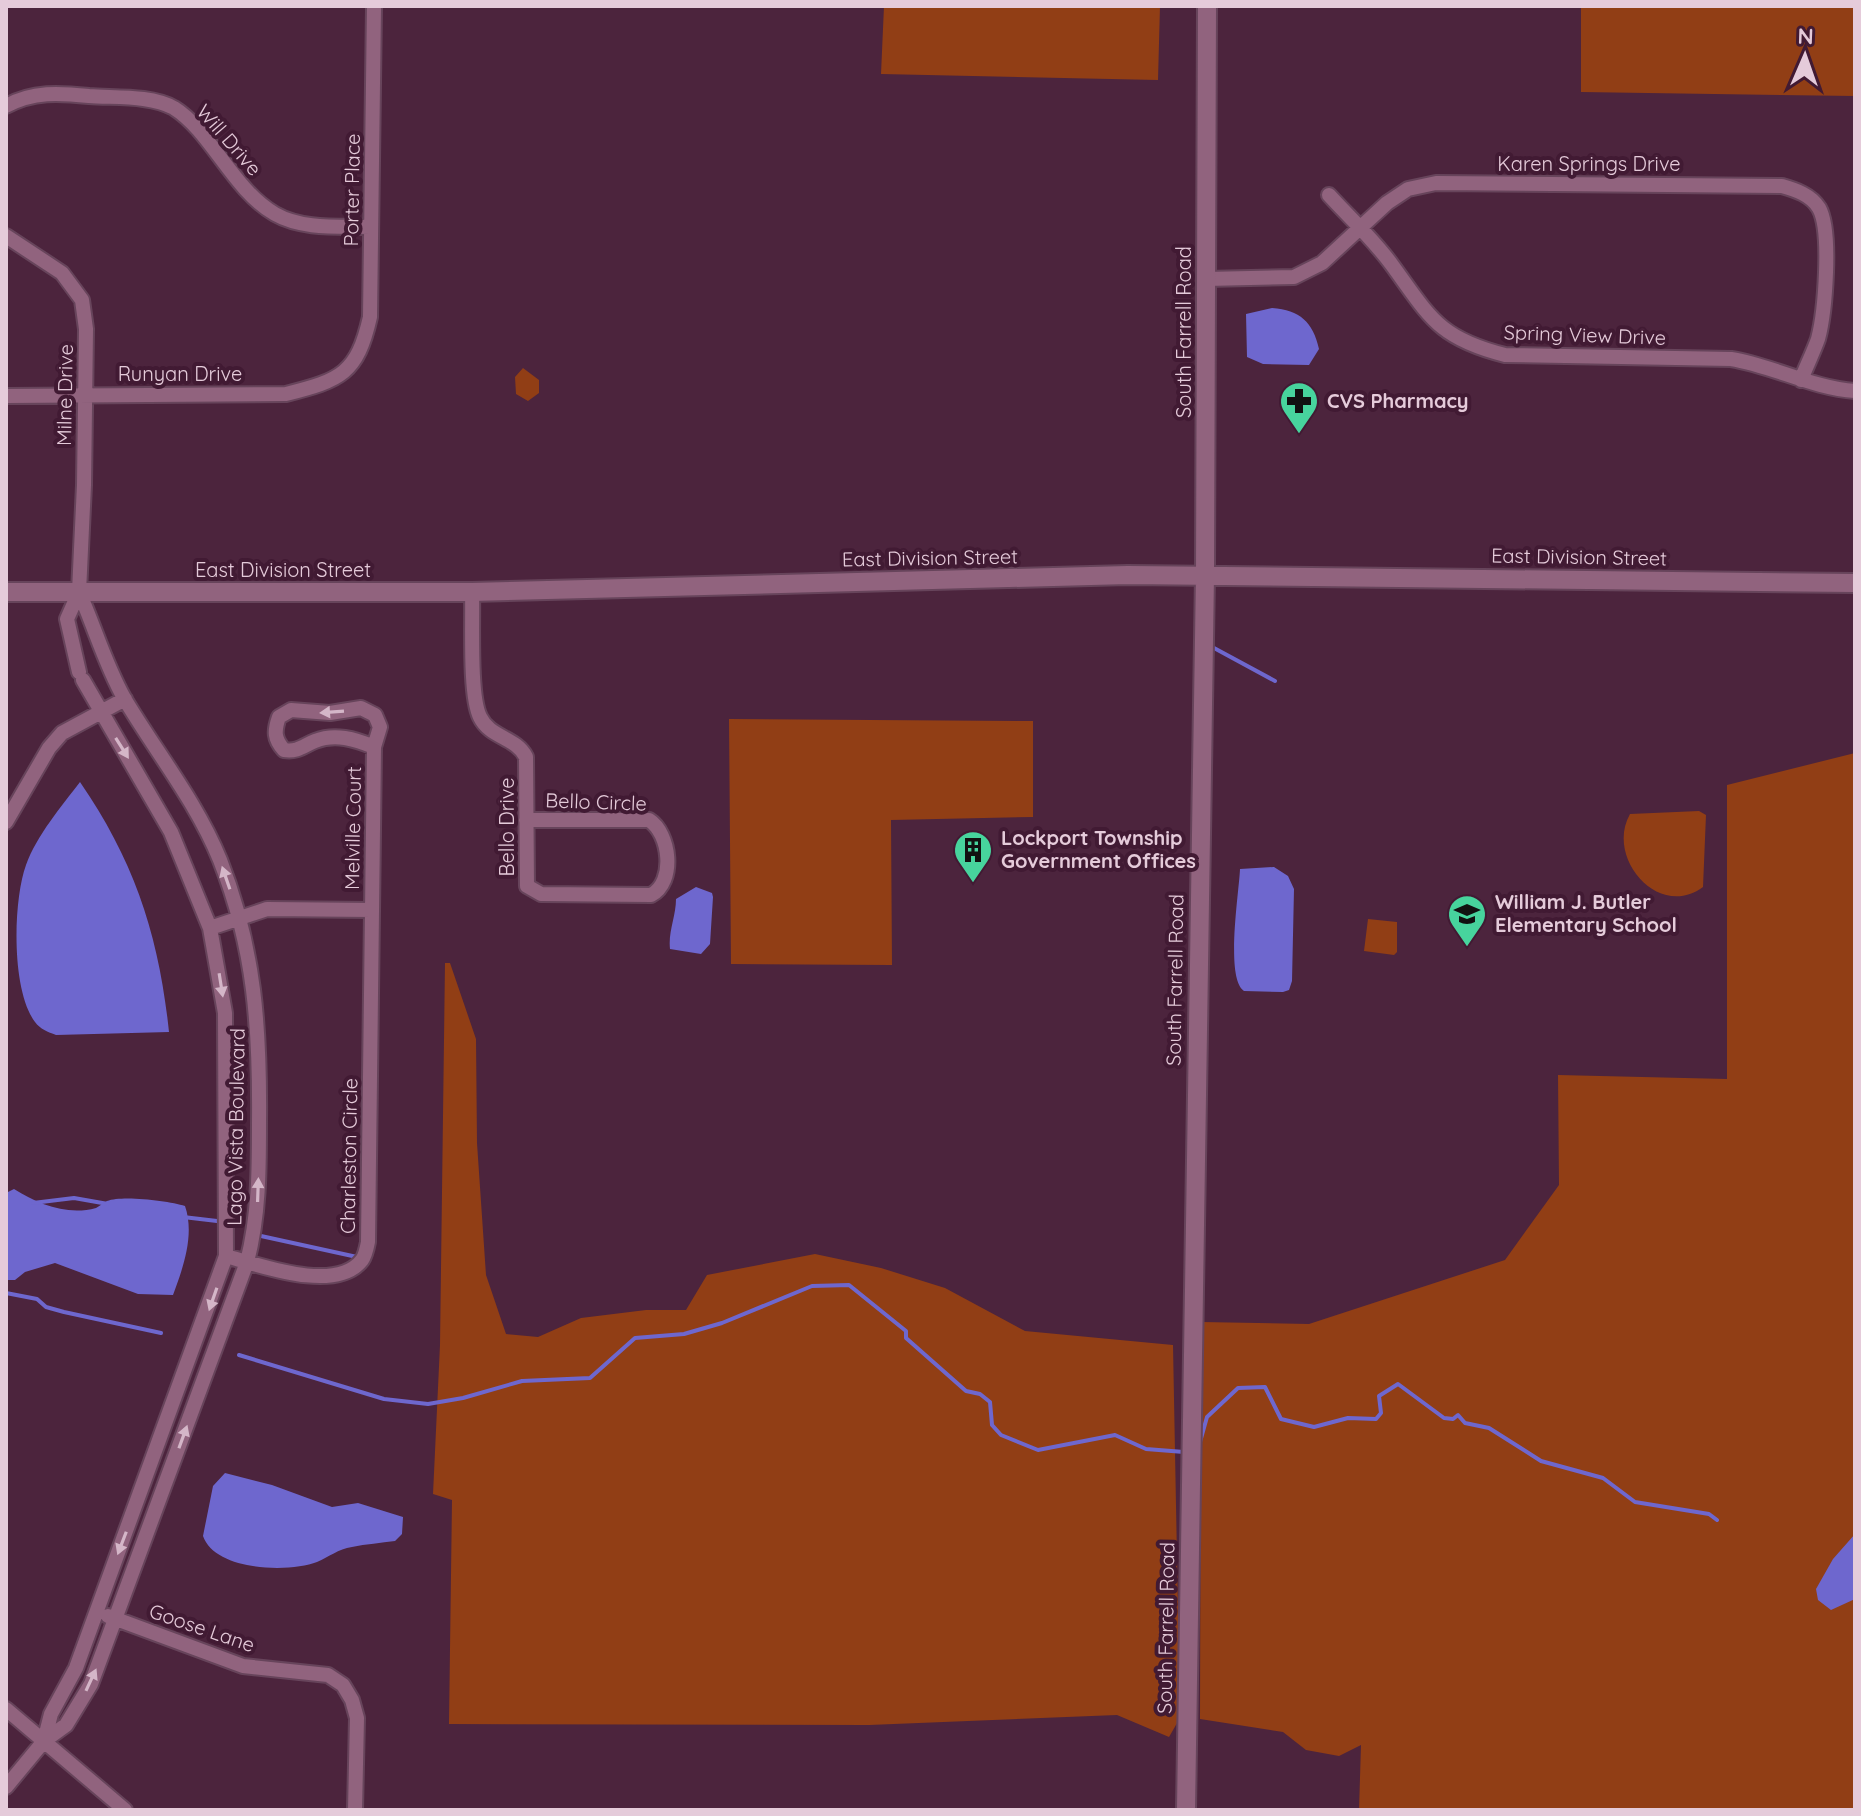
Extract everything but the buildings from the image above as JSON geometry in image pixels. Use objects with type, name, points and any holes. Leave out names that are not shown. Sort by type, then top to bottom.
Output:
[{"type":"street","name":"Porter Place","points":[[349,369],[363,349],[370,317],[374,6]]},
{"type":"street","name":"South Farrell Road","points":[[1186,1810],[1205,575],[1207,6]]},
{"type":"street","name":"Will Drive","points":[[6,106],[35,94],[59,93],[148,100],[173,108],[249,194],[276,215],[308,225],[371,227]]},
{"type":"street","name":"Karen Springs Drive","points":[[1206,279],[1294,277],[1322,263],[1408,189],[1436,183],[1782,186],[1804,193],[1818,205],[1825,221],[1823,312],[1817,340],[1801,380]]},
{"type":"street","name":"Spring View Drive","points":[[1329,195],[1391,263],[1432,320],[1451,336],[1477,348],[1505,355],[1731,359],[1763,365],[1831,389],[1855,391]]},
{"type":"street","name":"Milne Drive","points":[[6,236],[62,273],[82,300],[86,329],[79,592]]},
{"type":"street","name":"Runyan Drive","points":[[6,396],[286,394],[322,385],[349,369]]},
{"type":"street","name":"East Division Street","points":[[6,592],[472,592],[1205,575],[1855,583]]},
{"type":"street","name":"Lago Vista Boulevard","points":[[6,1787],[44,1741],[66,1725],[91,1684],[247,1262],[257,1223],[258,1011],[239,916],[219,859],[190,799],[125,699],[96,639],[79,592]]},
{"type":"street","name":"Lago Vista Boulevard","points":[[44,1741],[51,1714],[76,1668],[226,1256],[225,1013],[210,928],[191,874],[171,832],[81,676],[67,619],[79,592]]},
{"type":"street","name":"Bello Drive","points":[[472,592],[475,696],[480,717],[490,730],[520,744],[526,757],[527,886],[533,892]]},
{"type":"street","points":[[71,645],[96,639]]},
{"type":"street","points":[[6,822],[49,748],[62,733],[125,699]]},
{"type":"street","name":"Melville Court","points":[[372,910],[374,747],[380,727],[375,715],[361,708],[330,713],[291,710],[279,717],[275,729],[276,741],[284,750],[296,751],[318,740],[337,737],[374,747]]},
{"type":"street","name":"Bello Circle","points":[[526,820],[649,820],[659,826],[665,837],[666,879],[661,890],[651,895],[533,892]]},
{"type":"street","points":[[210,928],[267,909],[372,910]]},
{"type":"street","name":"Charleston Circle","points":[[226,1256],[294,1274],[330,1275],[348,1270],[362,1260],[368,1242],[372,910]]},
{"type":"street","name":"Goose Lane","points":[[96,1611],[243,1666],[328,1675],[343,1685],[352,1700],[357,1718],[355,1810]]},
{"type":"street","points":[[6,1709],[125,1810]]},
{"type":"shaded area","points":[[884,6],[1160,6],[1158,80],[881,74]]},
{"type":"shaded area","points":[[1581,6],[1855,6],[1855,96],[1581,92]]},
{"type":"shaded area","points":[[1272,308],[1298,315],[1313,331],[1319,349],[1309,365],[1263,364],[1247,357],[1246,314]]},
{"type":"shaded area","points":[[523,368],[539,380],[539,393],[528,401],[516,394],[515,377]]},
{"type":"shaded area","points":[[729,719],[1033,721],[1033,817],[891,820],[892,965],[731,964]]},
{"type":"shaded area","points":[[1855,753],[1855,1810],[1359,1810],[1361,1745],[1339,1756],[1306,1750],[1283,1732],[1200,1719],[1201,1322],[1309,1324],[1505,1260],[1559,1185],[1558,1075],[1727,1079],[1727,785]]},
{"type":"shaded area","points":[[80,782],[116,841],[141,901],[159,964],[169,1032],[56,1035],[37,1024],[27,1008],[18,968],[17,945],[22,881],[36,843]]},
{"type":"shaded area","points":[[1699,811],[1706,815],[1703,887],[1686,895],[1670,896],[1654,890],[1631,865],[1625,849],[1624,831],[1630,814]]},
{"type":"shaded area","points":[[1274,867],[1288,876],[1294,889],[1292,981],[1289,990],[1283,992],[1244,991],[1238,983],[1234,953],[1240,869]]},
{"type":"shaded area","points":[[696,887],[712,893],[713,897],[710,944],[701,954],[670,949],[676,899]]},
{"type":"shaded area","points":[[1368,919],[1397,922],[1397,952],[1394,955],[1364,951]]},
{"type":"shaded area","points":[[445,963],[450,963],[476,1039],[477,1143],[486,1275],[506,1334],[538,1337],[581,1318],[646,1310],[686,1310],[707,1275],[815,1254],[881,1268],[945,1288],[1025,1331],[1173,1345],[1180,1718],[1169,1737],[1117,1715],[869,1725],[449,1724],[452,1500],[433,1494],[440,1345]]},
{"type":"shaded area","points":[[14,1189],[43,1204],[74,1211],[96,1208],[114,1199],[185,1206],[188,1240],[173,1295],[138,1294],[55,1263],[25,1272],[15,1280],[6,1280],[6,1193]]},
{"type":"shaded area","points":[[225,1473],[272,1485],[332,1507],[358,1503],[403,1517],[402,1534],[395,1541],[347,1548],[317,1562],[289,1568],[237,1563],[210,1548],[203,1536],[213,1486]]},
{"type":"shaded area","points":[[1855,1534],[1855,1599],[1831,1610],[1818,1600],[1816,1589],[1833,1559]]},
{"type":"waterway","points":[[1214,648],[1275,681]]},
{"type":"waterway","points":[[33,1203],[74,1198],[108,1204]]},
{"type":"waterway","points":[[183,1217],[217,1221]]},
{"type":"waterway","points":[[261,1236],[357,1257]]},
{"type":"waterway","points":[[239,1355],[384,1399],[428,1404],[463,1398],[522,1381],[590,1378],[635,1338],[684,1334],[722,1323],[812,1286],[849,1285],[906,1331],[906,1338],[966,1391],[980,1394],[990,1402],[992,1425],[1001,1435],[1038,1450],[1115,1435],[1146,1449],[1184,1452]]},
{"type":"waterway","points":[[6,1293],[37,1299],[46,1307],[64,1312],[161,1333]]},
{"type":"waterway","points":[[1200,1442],[1207,1417],[1238,1388],[1265,1387],[1281,1419],[1314,1427],[1348,1418],[1376,1419],[1381,1413],[1379,1396],[1398,1384],[1444,1418],[1453,1419],[1458,1415],[1465,1423],[1489,1428],[1541,1461],[1603,1478],[1635,1502],[1709,1514],[1717,1520]]},
{"type":"place","name":"CVS Pharmacy","points":[[1299,435]]},
{"type":"place","name":"Lockport Township Government Offices","points":[[973,884]]},
{"type":"place","name":"William J. Butler Elementary School","points":[[1467,948]]}]
